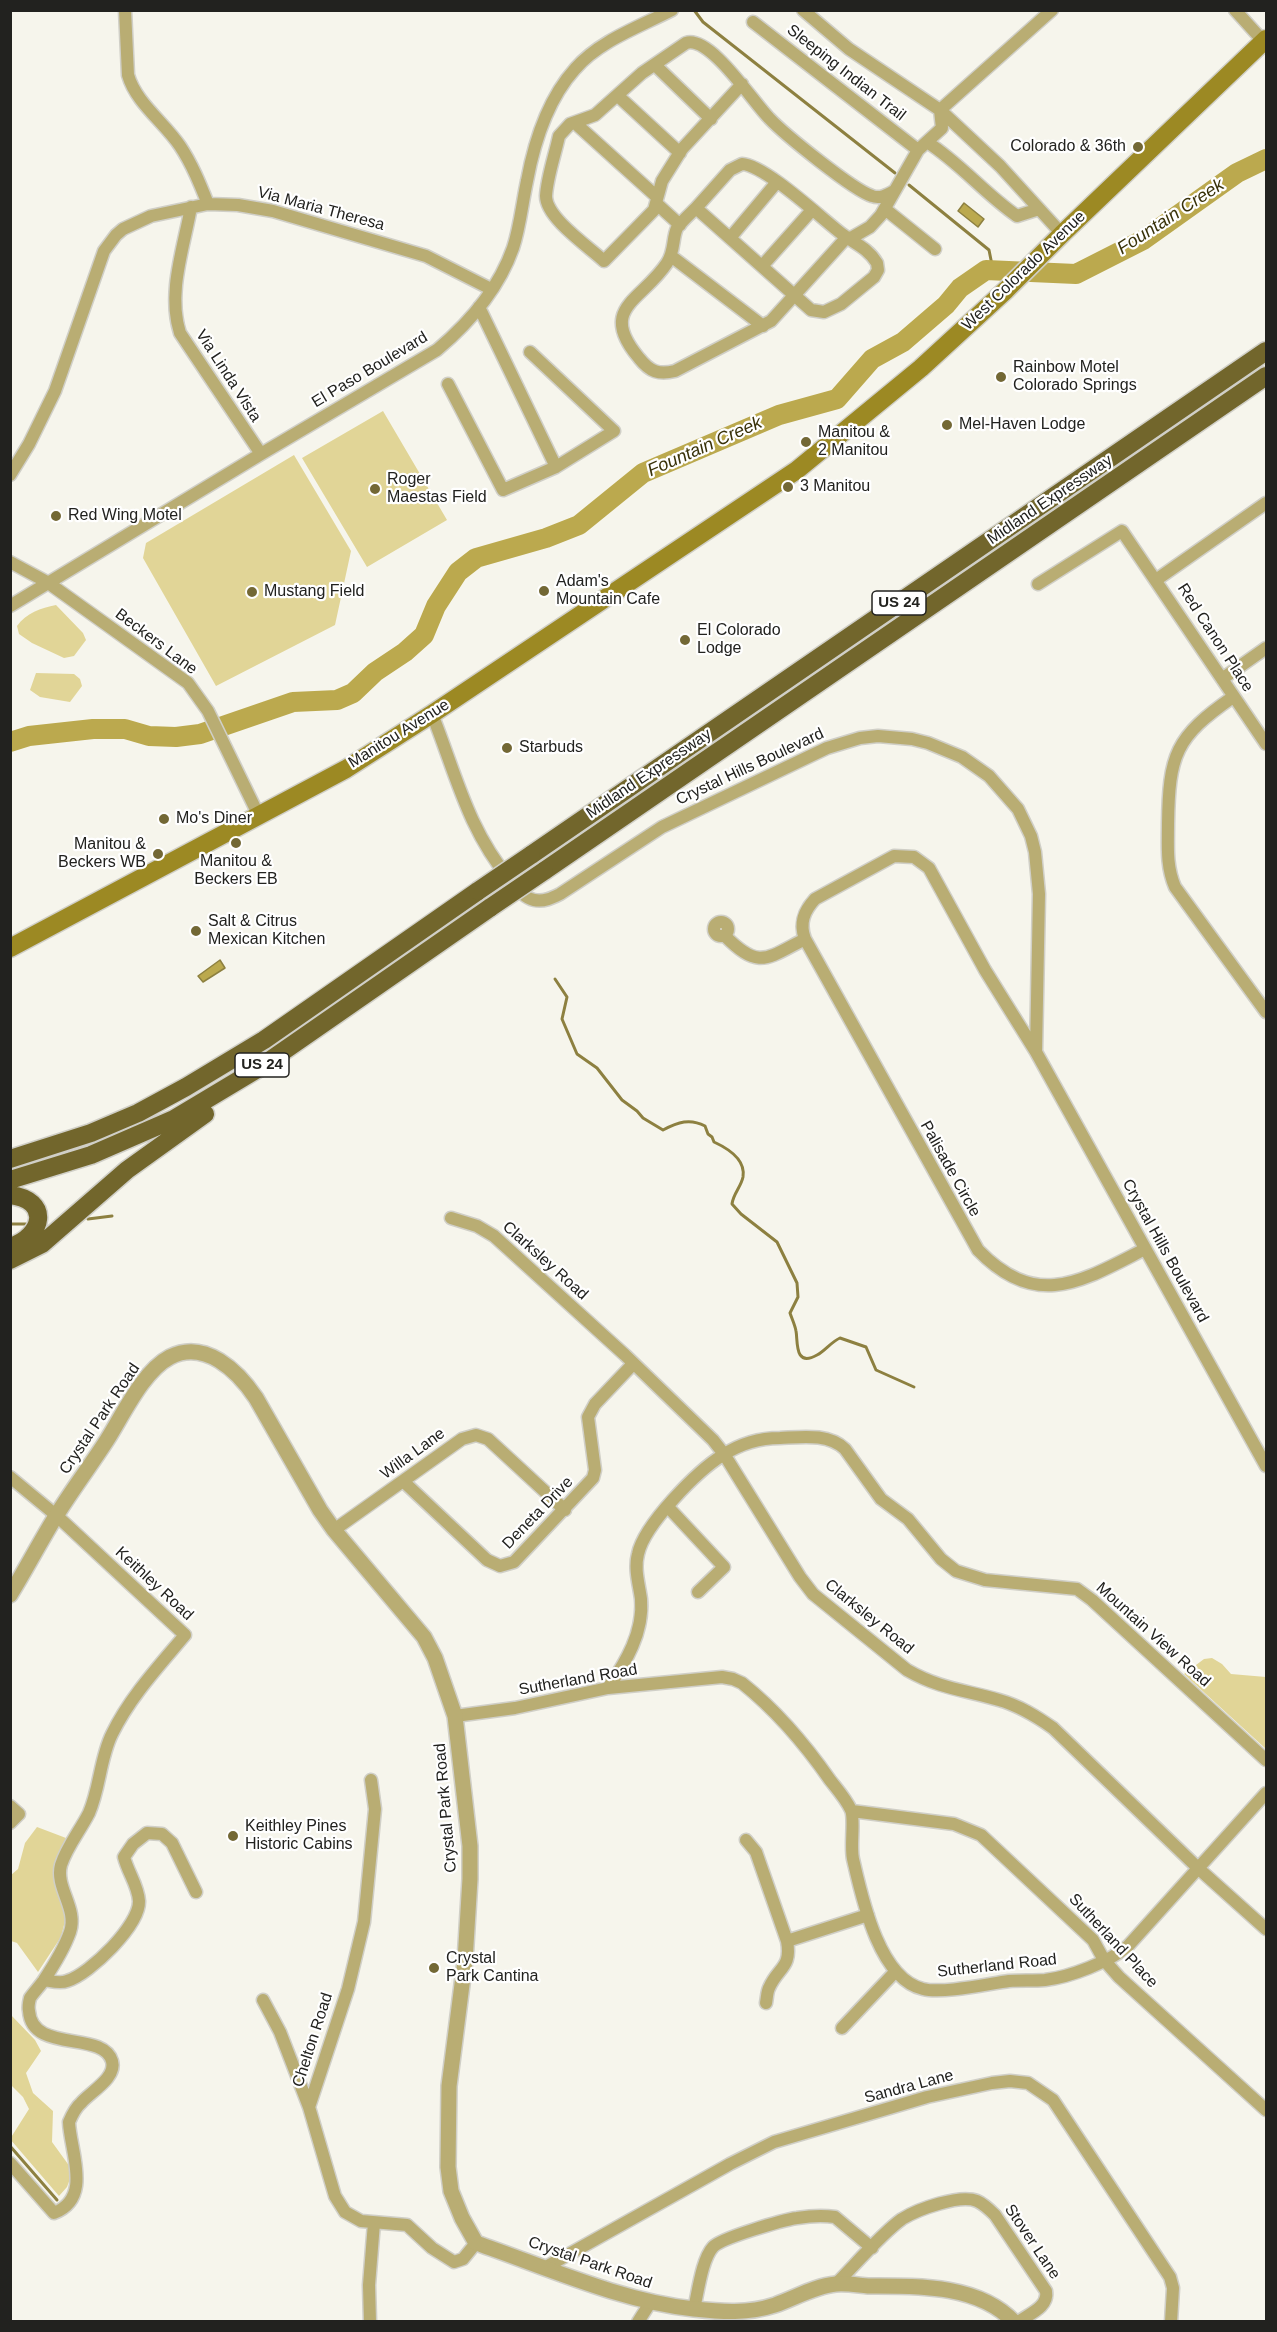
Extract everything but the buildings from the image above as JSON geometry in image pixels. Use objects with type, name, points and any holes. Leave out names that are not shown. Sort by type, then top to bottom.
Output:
[{"type":"highway","name":"Midland Expressway","points":[[10,1159],[91,1133],[138,1113],[186,1088],[264,1040],[1266,351]]},
{"type":"highway","name":"Midland Expressway","points":[[10,1180],[91,1155],[174,1119],[259,1068],[1266,376]]},
{"type":"highway","points":[[10,1260],[42,1244],[127,1170],[343,1011]]},
{"type":"highway","points":[[10,1195],[31,1201],[39,1216],[35,1232],[24,1242],[10,1247]]},
{"type":"main road","name":"West Colorado Avenue","points":[[770,490],[839,437],[921,368],[1006,291],[1062,234],[1265,41]]},
{"type":"main road","name":"Manitou Avenue","points":[[10,948],[346,769],[770,490]]},
{"type":"street","points":[[125,10],[130,82],[181,147],[197,176],[208,204]]},
{"type":"street","name":"El Paso Boulevard","points":[[10,606],[437,350],[462,328],[501,274],[513,248],[527,180],[541,130],[555,97],[565,81],[575,68],[596,50],[672,10]]},
{"type":"street","points":[[802,10],[849,49],[940,110],[1000,166],[1062,234]]},
{"type":"street","points":[[696,208],[763,265],[794,294],[811,310],[824,312],[841,304],[874,277],[878,270],[876,260],[849,238],[777,182],[748,164],[738,165],[730,170],[680,225],[676,232],[671,256],[664,267],[628,306],[622,319],[623,335],[639,359],[650,370],[660,374],[675,371],[763,326],[780,314],[794,294],[849,238],[870,227],[885,209],[922,146],[940,131],[940,110],[1052,10]]},
{"type":"street","points":[[1235,10],[1265,41]]},
{"type":"street","name":"Sleeping Indian Trail","points":[[753,22],[922,146],[963,169],[1000,204],[1017,216],[1043,213]]},
{"type":"street","points":[[742,84],[680,153],[662,181],[657,201],[640,225],[604,261],[557,218],[547,203],[547,193],[563,130],[595,115],[642,73],[692,41],[699,43],[742,84],[771,121],[851,184],[875,197],[882,197],[894,191]]},
{"type":"street","points":[[655,65],[711,119]]},
{"type":"street","points":[[618,96],[680,153]]},
{"type":"street","points":[[575,123],[680,225]]},
{"type":"street","points":[[730,238],[777,182]]},
{"type":"street","name":"Via Maria Theresa","points":[[10,475],[29,444],[55,391],[99,260],[116,235],[133,223],[151,216],[208,204],[238,205],[273,211],[426,256],[491,288]]},
{"type":"street","name":"Via Linda Vista","points":[[191,207],[176,290],[176,319],[180,333],[261,454]]},
{"type":"street","points":[[885,209],[935,249]]},
{"type":"street","points":[[763,265],[812,210]]},
{"type":"street","points":[[671,256],[763,326]]},
{"type":"street","points":[[479,307],[556,467]]},
{"type":"street","points":[[448,384],[503,490],[556,467],[614,431],[530,352]]},
{"type":"street","name":"Red Canon Place","points":[[1156,580],[1266,503]]},
{"type":"street","name":"Red Canon Place","points":[[1038,584],[1122,531],[1266,744]]},
{"type":"street","name":"Beckers Lane","points":[[10,562],[47,582],[188,683],[208,711],[259,816]]},
{"type":"street","points":[[1221,679],[1266,648]]},
{"type":"street","points":[[1233,698],[1200,722],[1184,740],[1171,768],[1168,864],[1174,887],[1266,1012]]},
{"type":"street","name":"Crystal Hills Boulevard","points":[[432,714],[464,804],[480,837],[512,882],[526,896],[534,900],[543,900],[561,894],[662,827],[827,748],[860,738],[894,737],[928,743],[962,757],[989,776],[1010,797],[1025,822],[1035,852],[1039,894],[1036,1052]]},
{"type":"street","name":"Crystal Hills Boulevard","points":[[805,939],[802,927],[803,916],[810,904],[821,894],[887,858],[902,854],[914,857],[933,874],[1009,1010],[1036,1052],[1266,1466]]},
{"type":"street","points":[[725,936],[744,954],[757,959],[769,957],[805,939]]},
{"type":"street","name":"Palisade Circle","points":[[805,939],[971,1240],[986,1258],[1014,1278],[1032,1284],[1052,1286],[1085,1278],[1146,1249]]},
{"type":"street","name":"Clarksley Road","points":[[451,1218],[477,1226],[494,1236],[713,1440],[813,1594],[907,1670],[919,1677],[943,1687],[1000,1700],[1027,1710],[1053,1728],[1199,1869],[1266,1929]]},
{"type":"street","name":"Crystal Park Road","points":[[10,1595],[57,1516],[152,1373],[170,1357],[180,1353],[201,1352],[226,1365],[249,1387],[320,1510],[334,1530],[424,1637],[435,1658],[455,1716],[470,1846],[470,1879],[465,1961],[449,2086],[448,2167],[451,2191],[476,2243],[650,2303],[694,2309],[750,2311],[836,2284],[905,2286],[947,2290],[987,2302],[1016,2322]]},
{"type":"street","name":"Deneta Drive","points":[[404,1482],[487,1560],[500,1566],[514,1562],[593,1478],[595,1470],[588,1425],[590,1411],[633,1364]]},
{"type":"street","name":"Willa Lane","points":[[334,1530],[462,1439],[476,1435],[488,1439],[565,1510]]},
{"type":"street","name":"Mountain View Road","points":[[608,1688],[629,1656],[639,1624],[640,1599],[636,1564],[647,1531],[699,1474],[724,1454],[752,1442],[766,1439],[822,1438],[838,1443],[881,1499],[908,1520],[948,1566],[964,1575],[985,1580],[1077,1589],[1092,1600],[1266,1760]]},
{"type":"street","points":[[10,1477],[57,1516]]},
{"type":"street","points":[[668,1507],[724,1567],[698,1592]]},
{"type":"street","name":"Keithley Road","points":[[10,2163],[54,2213],[60,2211],[72,2197],[78,2174],[69,2122],[81,2102],[112,2072],[113,2065],[105,2050],[96,2045],[54,2037],[40,2031],[33,2023],[28,2009],[30,1999],[58,1958],[71,1930],[72,1913],[62,1885],[61,1868],[66,1853],[89,1812],[111,1735],[140,1688],[185,1635],[57,1516]]},
{"type":"street","name":"Sutherland Road","points":[[455,1716],[515,1708],[608,1688],[722,1677],[733,1678],[751,1690],[796,1734],[852,1811]]},
{"type":"street","name":"Chelton Road","points":[[371,1780],[375,1809],[364,1922],[348,1989],[309,2107],[335,2196],[340,2206],[351,2217],[374,2223],[407,2225],[432,2248],[454,2262],[463,2259],[476,2243]]},
{"type":"street","name":"Sutherland Road","points":[[895,1972],[913,1985],[933,1990],[1067,1976],[1118,1955],[1266,1793]]},
{"type":"street","points":[[842,2028],[895,1972],[887,1961],[868,1915],[853,1857],[852,1811]]},
{"type":"street","name":"Sutherland Place","points":[[852,1811],[954,1824],[981,1834],[1093,1940],[1104,1960],[1119,1977],[1266,2110]]},
{"type":"street","points":[[44,1980],[65,1982],[82,1973],[108,1951],[133,1922],[139,1903],[137,1887],[127,1872],[124,1857],[133,1844],[147,1833],[162,1834],[172,1843],[196,1892]]},
{"type":"street","points":[[746,1840],[756,1852],[787,1941],[789,1959],[769,1988],[766,2003]]},
{"type":"street","points":[[787,1941],[868,1915]]},
{"type":"street","points":[[263,2000],[280,2032],[309,2107]]},
{"type":"street","name":"Sandra Lane","points":[[546,2267],[730,2164],[774,2142],[927,2097],[1010,2080],[1028,2083],[1053,2100],[1170,2277],[1173,2288],[1171,2322]]},
{"type":"street","name":"Stover Lane","points":[[836,2284],[893,2226],[912,2214],[960,2199],[978,2201],[995,2215],[1046,2291],[1047,2297],[1044,2303],[1016,2322]]},
{"type":"street","points":[[694,2309],[707,2257],[711,2248],[722,2241],[796,2218],[828,2216],[835,2217],[872,2248]]},
{"type":"street","points":[[370,2322],[369,2285],[374,2223]]},
{"type":"street","points":[[638,2322],[650,2303]]},
{"type":"shaded area","points":[[964,203],[984,219],[978,227],[958,211]]},
{"type":"shaded area","name":"Roger Maestas Field","points":[[383,411],[447,520],[367,567],[302,458]]},
{"type":"shaded area","name":"Mustang Field","points":[[294,455],[351,551],[335,625],[216,686],[143,558],[146,543]]},
{"type":"shaded area","points":[[56,605],[83,633],[86,640],[74,656],[64,658],[32,643],[19,634],[17,626],[29,614]]},
{"type":"shaded area","points":[[36,673],[74,674],[80,679],[82,686],[70,702],[40,697],[30,690]]},
{"type":"shaded area","points":[[220,960],[225,968],[203,982],[198,976]]},
{"type":"shaded area","points":[[1212,1658],[1222,1664],[1231,1674],[1266,1677],[1266,1749],[1184,1674],[1204,1659]]},
{"type":"shaded area","points":[[37,1827],[66,1838],[57,1859],[66,1917],[61,1937],[38,1972],[17,1943],[11,1941],[11,1875],[18,1869],[25,1843]]},
{"type":"shaded area","points":[[11,2015],[35,2040],[41,2051],[26,2073],[33,2093],[53,2111],[52,2142],[73,2171],[67,2187],[59,2196],[10,2139],[29,2109],[23,2097],[11,2085]]},
{"type":"waterway","points":[[694,10],[703,22],[895,173]]},
{"type":"waterway","name":"Fountain Creek","points":[[10,742],[29,736],[93,729],[125,729],[149,736],[176,737],[200,734],[293,702],[337,700],[353,693],[375,672],[405,652],[424,635],[436,606],[458,572],[476,558],[546,538],[579,525],[643,473],[779,415],[837,399],[872,359],[903,342],[946,305],[960,288],[986,270],[1076,274],[1143,240],[1237,173],[1266,159]]},
{"type":"waterway","points":[[909,185],[989,250],[993,270]]},
{"type":"waterway","points":[[555,979],[567,997],[562,1019],[577,1054],[597,1068],[622,1100],[643,1118],[663,1130],[684,1122],[694,1122],[705,1126],[714,1142],[730,1151],[739,1160],[743,1177],[732,1204],[741,1214],[777,1242],[797,1283],[798,1297],[790,1313],[796,1329],[797,1346],[801,1356],[810,1358],[817,1355],[840,1338],[866,1347],[876,1370],[914,1387]]},
{"type":"waterway","points":[[88,1219],[112,1216]]},
{"type":"waterway","points":[[10,1224],[26,1224]]},
{"type":"waterway","points":[[10,2146],[57,2200]]},
{"type":"place","name":"Colorado & 36th","points":[[1138,147]]},
{"type":"place","name":"Rainbow Motel Colorado Springs","points":[[1001,377]]},
{"type":"place","name":"Mel-Haven Lodge","points":[[947,425]]},
{"type":"place","name":"Manitou & 2 Manitou","points":[[806,442]]},
{"type":"place","name":"3 Manitou","points":[[788,487]]},
{"type":"place","name":"Roger Maestas Field","points":[[375,489]]},
{"type":"place","name":"Red Wing Motel","points":[[56,516]]},
{"type":"place","name":"Adam's Mountain Cafe","points":[[544,591]]},
{"type":"place","name":"Mustang Field","points":[[252,592]]},
{"type":"place","name":"El Colorado Lodge","points":[[685,640]]},
{"type":"place","name":"Starbuds","points":[[507,748]]},
{"type":"place","name":"Mo's Diner","points":[[164,819]]},
{"type":"place","name":"Manitou & Beckers EB","points":[[236,843]]},
{"type":"place","name":"Manitou & Beckers WB","points":[[158,854]]},
{"type":"place","name":"Salt & Citrus Mexican Kitchen","points":[[196,931]]},
{"type":"place","name":"Keithley Pines Historic Cabins","points":[[233,1836]]},
{"type":"place","name":"Crystal Park Cantina","points":[[434,1968]]}]
